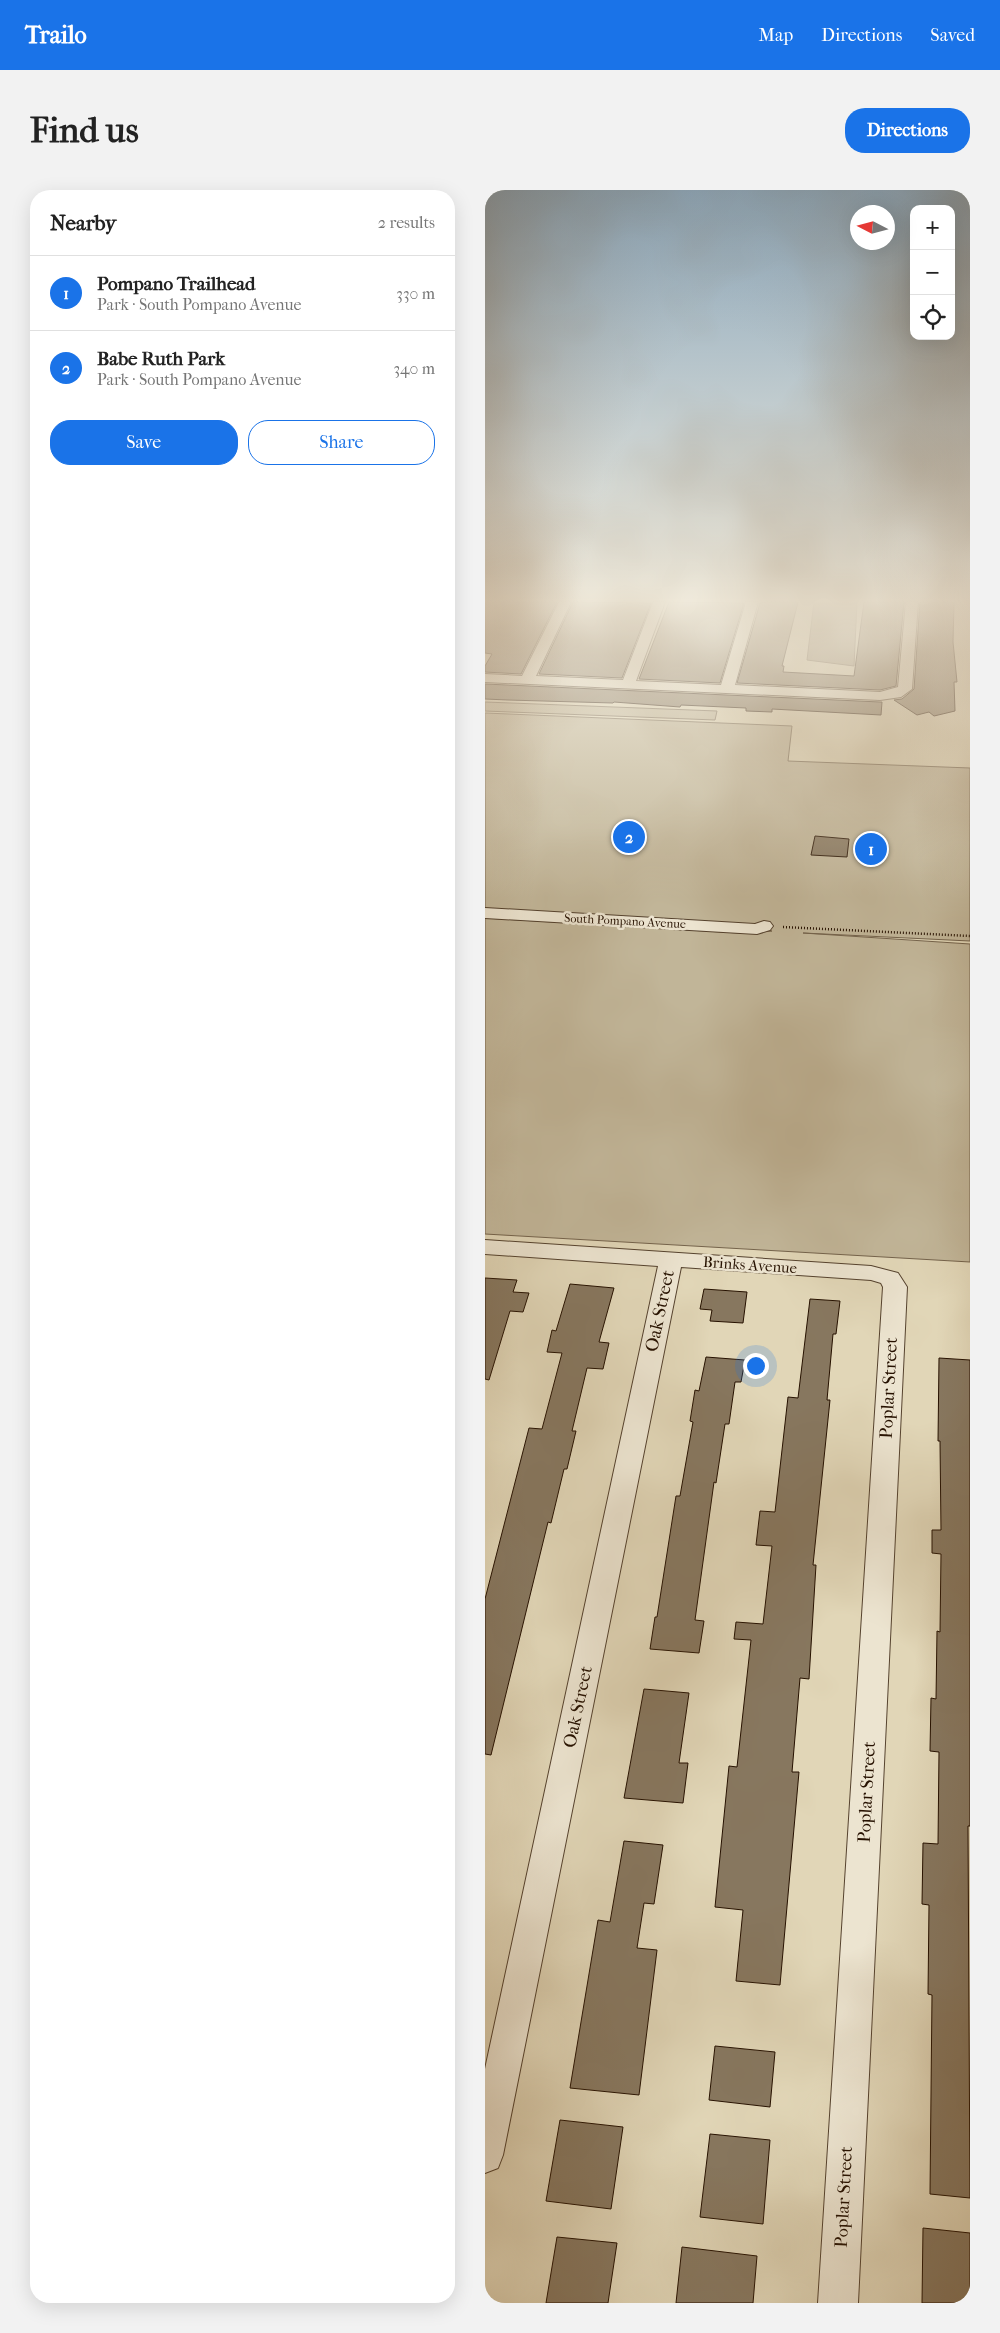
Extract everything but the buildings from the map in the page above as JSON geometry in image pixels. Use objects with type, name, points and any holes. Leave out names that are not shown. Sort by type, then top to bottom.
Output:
[{"type":"street","name":"South Pompano Avenue","points":[[485,913],[757,929],[765,926]]},
{"type":"street","name":"Brinks Avenue","points":[[485,1247],[871,1273],[883,1275],[892,1282]]},
{"type":"street","name":"Oak Street","points":[[485,2155],[671,1260]]},
{"type":"street","name":"Poplar Street","points":[[838,2303],[895,1286],[892,1282]]},
{"type":"path","points":[[765,926],[970,936]]},
{"type":"shaded area","points":[[485,702],[717,711],[715,720],[485,711]]},
{"type":"shaded area","points":[[485,713],[792,726],[788,761],[970,768],[970,941],[803,933],[970,944],[970,1262],[485,1234],[485,918],[739,933],[772,931],[485,913]]},
{"type":"place","name":"Babe Ruth Park","points":[[629,837]]},
{"type":"place","name":"Pompano Trailhead","points":[[871,849]]}]
